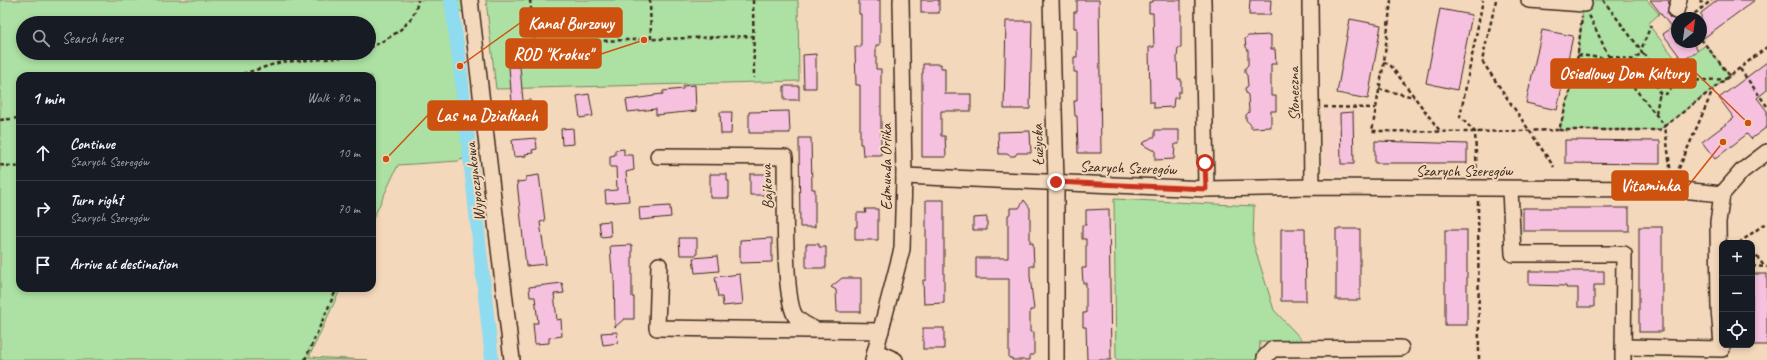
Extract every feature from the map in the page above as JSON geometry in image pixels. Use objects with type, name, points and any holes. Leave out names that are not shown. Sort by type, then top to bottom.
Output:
[{"type":"street","name":"Wypoczynkowa","points":[[470,0],[512,360]]},
{"type":"street","name":"Edmunda Orlika","points":[[874,355],[902,250],[904,176],[901,0]]},
{"type":"street","name":"Łużycka","points":[[1051,0],[1056,182],[1056,360]]},
{"type":"street","points":[[1203,0],[1206,189]]},
{"type":"street","name":"Słoneczna","points":[[1310,0],[1312,187]]},
{"type":"street","points":[[1529,0],[1584,4]]},
{"type":"street","points":[[1510,189],[1513,254],[1624,254],[1623,353],[1676,348],[1722,350],[1719,309],[1718,222],[1722,194],[1742,171],[1767,152]]},
{"type":"street","name":"Bajkowa","points":[[658,156],[785,157],[786,259],[789,296],[796,317],[814,330]]},
{"type":"street","name":"Szarych Szeregów","points":[[904,176],[1206,189],[1312,187],[1671,189],[1722,194]]},
{"type":"street","points":[[659,264],[657,328],[881,331]]},
{"type":"street","points":[[1265,360],[1274,349],[1401,348]]},
{"type":"street","points":[[874,355],[895,360]]},
{"type":"path","points":[[376,44],[387,39],[410,22],[417,8],[418,0]]},
{"type":"path","points":[[530,0],[535,43],[753,36]]},
{"type":"path","points":[[650,0],[651,39]]},
{"type":"path","points":[[753,0],[754,78]]},
{"type":"path","points":[[1391,0],[1384,62],[1372,131],[1475,132],[1530,130],[1659,130],[1767,47]]},
{"type":"path","points":[[1477,176],[1475,132],[1460,118],[1483,0]]},
{"type":"path","points":[[1496,0],[1482,61],[1554,167]]},
{"type":"path","points":[[1603,0],[1641,50],[1642,54],[1646,55],[1648,58],[1646,65]]},
{"type":"path","points":[[1700,0],[1704,6]]},
{"type":"path","points":[[1696,12],[1712,0]]},
{"type":"path","points":[[1559,130],[1576,71],[1584,4]]},
{"type":"path","points":[[1584,4],[1608,55],[1665,126],[1671,176]]},
{"type":"path","points":[[1641,50],[1651,24]]},
{"type":"path","points":[[1707,47],[1730,76]]},
{"type":"path","points":[[1636,60],[1638,55],[1642,54]]},
{"type":"path","points":[[1578,55],[1611,59]]},
{"type":"path","points":[[1608,55],[1636,60],[1640,66],[1646,65]]},
{"type":"path","points":[[249,72],[281,62],[310,60]]},
{"type":"path","points":[[1384,62],[1391,66],[1440,132]]},
{"type":"path","points":[[1646,65],[1660,82]]},
{"type":"path","points":[[1740,69],[1767,106]]},
{"type":"path","points":[[1660,82],[1727,79]]},
{"type":"path","points":[[1656,114],[1660,92],[1657,86],[1660,82]]},
{"type":"path","points":[[1660,92],[1665,93],[1669,91],[1670,87],[1668,82]]},
{"type":"path","points":[[1675,176],[1714,88]]},
{"type":"path","points":[[1379,89],[1414,97]]},
{"type":"path","points":[[1322,107],[1376,108]]},
{"type":"path","points":[[0,120],[16,118]]},
{"type":"path","points":[[0,165],[16,167]]},
{"type":"path","points":[[1478,196],[1479,360]]},
{"type":"path","points":[[1744,240],[1767,222]]},
{"type":"path","points":[[1755,254],[1766,267]]},
{"type":"path","points":[[1755,266],[1766,267]]},
{"type":"path","points":[[305,360],[335,292]]},
{"type":"shaded area","points":[[1324,110],[1356,110],[1355,172],[1331,172],[1324,165]]},
{"type":"green space","points":[[0,0],[462,0],[464,13],[446,4],[455,21],[474,154],[458,161],[398,165],[376,212],[376,72],[16,72],[16,292],[339,292],[309,357],[368,360],[0,360]]},
{"type":"green space","points":[[486,0],[798,0],[799,81],[496,89]]},
{"type":"green space","points":[[1584,0],[1647,0],[1659,14],[1648,24],[1679,63],[1702,48],[1707,48],[1707,46],[1730,76],[1659,130],[1559,130],[1576,71]]},
{"type":"green space","points":[[1114,199],[1254,206],[1253,242],[1274,310],[1304,342],[1260,341],[1259,360],[1116,360]]},
{"type":"building","points":[[859,0],[880,0],[880,45],[876,45],[876,69],[881,69],[881,155],[863,155],[862,144],[860,144],[860,85],[856,85],[855,47],[861,47],[861,14],[859,14]]},
{"type":"building","points":[[921,0],[939,0],[939,13],[921,13]]},
{"type":"building","points":[[1077,0],[1099,0],[1101,153],[1078,153],[1077,116],[1075,116],[1074,101],[1077,101],[1077,72],[1074,72],[1074,57],[1077,57],[1077,28],[1074,28],[1074,12],[1077,12]]},
{"type":"building","points":[[1153,0],[1181,0],[1181,48],[1178,48],[1177,58],[1178,79],[1181,79],[1181,92],[1178,92],[1178,98],[1174,98],[1173,107],[1154,108],[1154,102],[1150,102],[1149,47],[1154,47],[1153,13],[1149,13],[1149,2],[1153,2]]},
{"type":"building","points":[[1250,0],[1271,0],[1270,15],[1249,15]]},
{"type":"building","points":[[1650,0],[1668,0],[1667,14],[1671,18],[1671,27]]},
{"type":"building","points":[[1718,0],[1755,0],[1707,36],[1707,12],[1702,12]]},
{"type":"building","points":[[1440,9],[1472,15],[1457,90],[1426,83]]},
{"type":"building","points":[[1350,19],[1381,25],[1368,99],[1337,93]]},
{"type":"building","points":[[1006,21],[1032,21],[1030,109],[1004,109]]},
{"type":"building","points":[[1671,29],[1671,45],[1663,34]]},
{"type":"building","points":[[1542,30],[1573,36],[1557,110],[1526,103]]},
{"type":"building","points":[[1271,35],[1271,49],[1275,49],[1276,64],[1271,64],[1271,96],[1276,96],[1276,111],[1271,111],[1271,127],[1251,128],[1251,125],[1246,120],[1246,115],[1249,112],[1248,95],[1245,88],[1248,86],[1245,68],[1248,65],[1248,50],[1245,39],[1248,36]]},
{"type":"building","points":[[1673,48],[1696,48],[1698,50],[1683,61]]},
{"type":"building","points":[[816,54],[816,88],[804,88],[803,55]]},
{"type":"building","points":[[1767,62],[1767,90],[1757,98],[1767,111],[1767,127],[1751,139],[1747,134],[1715,159],[1702,142],[1734,118],[1719,98]]},
{"type":"building","points":[[923,64],[941,64],[941,68],[945,68],[945,94],[971,94],[971,111],[941,111],[941,136],[945,136],[946,157],[922,157]]},
{"type":"building","points":[[509,67],[520,67],[523,101],[530,100],[532,117],[510,120],[509,102],[512,102]]},
{"type":"building","points":[[695,85],[696,111],[656,115],[656,109],[628,112],[626,100],[654,96],[663,94],[663,91],[683,89],[683,86]]},
{"type":"building","points":[[784,86],[799,86],[799,100],[784,100]]},
{"type":"building","points":[[589,94],[593,116],[580,118],[577,96]]},
{"type":"building","points":[[789,111],[790,133],[749,133],[749,112]]},
{"type":"building","points":[[720,112],[732,112],[731,134],[721,134]]},
{"type":"building","points":[[1353,112],[1354,164],[1341,164],[1340,113]]},
{"type":"building","points":[[573,128],[574,144],[562,145],[561,129]]},
{"type":"building","points":[[1155,130],[1179,130],[1179,144],[1175,144],[1174,159],[1155,160],[1155,150],[1152,150],[1142,144],[1152,137],[1155,137]]},
{"type":"building","points":[[1030,131],[1031,153],[1017,153],[1015,156],[999,154],[998,132]]},
{"type":"building","points":[[536,138],[537,149],[532,150],[533,153],[525,154],[526,156],[514,157],[512,140]]},
{"type":"building","points":[[799,138],[811,138],[812,189],[815,189],[815,227],[800,227]]},
{"type":"building","points":[[1565,140],[1660,141],[1660,164],[1565,163]]},
{"type":"building","points":[[1375,141],[1467,144],[1467,163],[1375,163]]},
{"type":"building","points":[[624,149],[624,155],[633,155],[634,170],[626,172],[629,201],[606,203],[605,191],[617,190],[616,167],[610,167],[610,156],[615,155],[615,150]]},
{"type":"building","points":[[710,174],[727,174],[727,181],[729,181],[729,198],[710,198]]},
{"type":"building","points":[[750,174],[770,174],[771,195],[750,195]]},
{"type":"building","points":[[539,175],[545,221],[540,222],[546,264],[526,266],[517,182],[526,181],[526,177]]},
{"type":"building","points":[[926,200],[944,200],[944,303],[924,304],[923,280],[926,280]]},
{"type":"building","points":[[1024,200],[1030,208],[1030,243],[1033,243],[1034,266],[1030,266],[1030,276],[1034,310],[1030,310],[1030,332],[1034,332],[1034,355],[1030,355],[1030,360],[1012,360],[1012,358],[1009,358],[1009,279],[976,279],[976,258],[1008,258],[1008,215],[1010,214],[1010,208],[1019,208]]},
{"type":"building","points":[[670,206],[671,217],[640,220],[639,208]]},
{"type":"building","points":[[1523,208],[1629,208],[1629,231],[1523,231]]},
{"type":"building","points":[[865,209],[878,209],[878,240],[855,240],[857,213],[866,213]]},
{"type":"building","points":[[1109,209],[1111,360],[1087,360],[1086,327],[1083,327],[1083,313],[1086,313],[1086,283],[1083,283],[1082,268],[1086,268],[1086,239],[1082,239],[1082,225],[1086,225],[1086,210]]},
{"type":"building","points":[[987,217],[987,230],[973,230],[973,218]]},
{"type":"building","points":[[610,221],[611,236],[601,237],[599,222]]},
{"type":"building","points":[[1639,227],[1662,227],[1662,332],[1639,332]]},
{"type":"building","points":[[1281,229],[1305,229],[1306,301],[1281,301]]},
{"type":"building","points":[[1336,229],[1360,229],[1360,300],[1336,300]]},
{"type":"building","points":[[1445,230],[1467,230],[1467,325],[1445,325]]},
{"type":"building","points":[[679,238],[697,238],[697,255],[680,255]]},
{"type":"building","points":[[772,238],[772,262],[740,263],[740,240]]},
{"type":"building","points":[[806,244],[819,244],[819,247],[826,247],[826,268],[806,268]]},
{"type":"building","points":[[632,245],[632,297],[634,297],[634,319],[624,319],[615,327],[614,273],[612,273],[610,246]]},
{"type":"building","points":[[717,256],[719,271],[695,273],[693,258]]},
{"type":"building","points":[[1529,271],[1604,271],[1604,285],[1594,285],[1594,307],[1578,307],[1578,288],[1566,288],[1566,286],[1529,285]]},
{"type":"building","points":[[740,274],[743,304],[723,306],[722,297],[718,297],[715,277]]},
{"type":"building","points":[[1755,274],[1767,274],[1767,345],[1755,345]]},
{"type":"building","points":[[842,278],[861,278],[861,312],[837,312],[836,290],[831,287]]},
{"type":"building","points":[[562,283],[564,293],[554,294],[557,320],[561,319],[562,336],[549,338],[549,343],[535,344],[533,323],[538,323],[535,297],[530,297],[529,287]]},
{"type":"building","points":[[923,328],[944,328],[944,349],[923,349]]},
{"type":"building","points":[[617,332],[618,343],[603,345],[601,333]]},
{"type":"waterway","points":[[451,0],[460,66],[492,360]]},
{"type":"place","name":"ROD \"Krokus\"","points":[[644,40]]},
{"type":"place","name":"Kanał Burzowy","points":[[460,66]]},
{"type":"place","name":"Osiedlowy Dom Kultury","points":[[1748,123]]},
{"type":"place","name":"Vitaminka","points":[[1723,142]]},
{"type":"place","name":"Las na Działkach","points":[[386,159]]},
{"type":"route","points":[[1056,182],[1206,189],[1205,163]]}]
